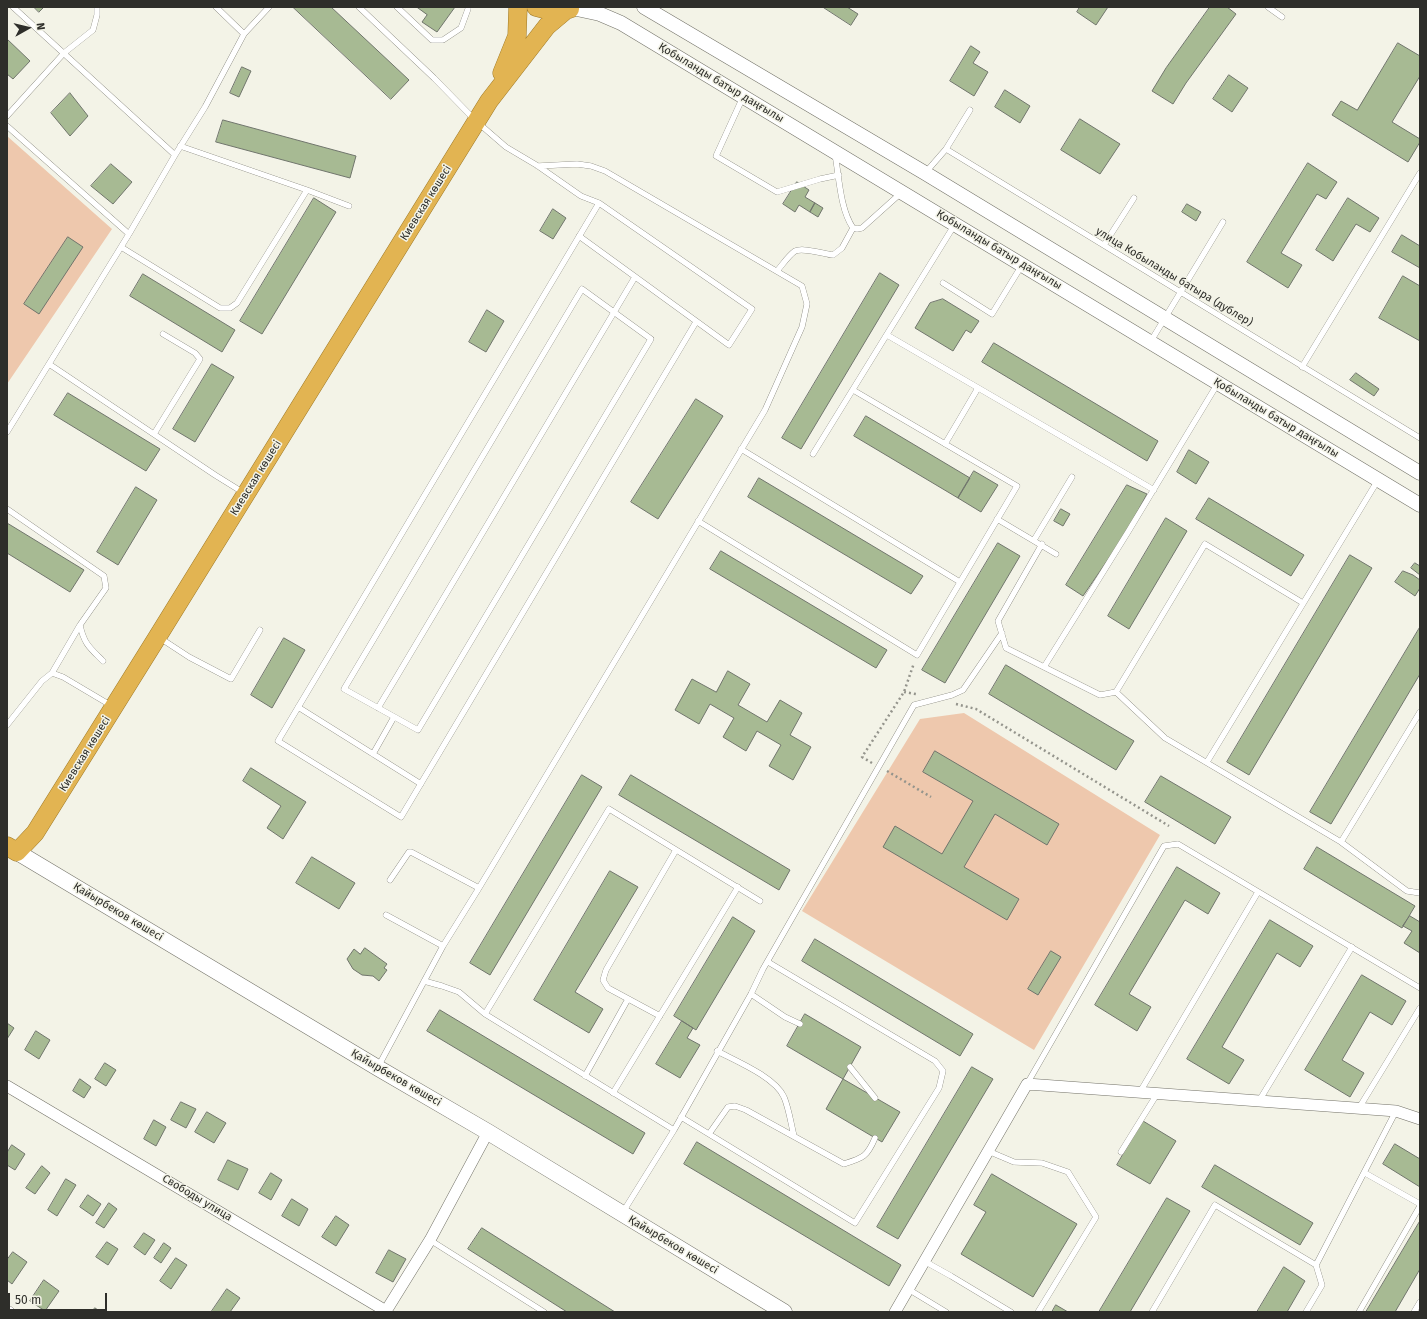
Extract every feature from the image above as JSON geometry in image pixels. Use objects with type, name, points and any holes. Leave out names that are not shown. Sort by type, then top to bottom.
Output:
[{"type":"highway","points":[[489,101],[509,58],[517,36],[518,7]]},
{"type":"highway","points":[[536,7],[550,11],[570,8]]},
{"type":"highway","points":[[489,101],[548,26],[570,8]]},
{"type":"highway","name":"Киевская көшесі","points":[[12,849],[35,833],[489,101]]},
{"type":"main road","name":"Қайырбеков көшесі","points":[[12,849],[378,1068],[488,1132],[784,1312]]},
{"type":"street","points":[[644,7],[925,173],[1420,473]]},
{"type":"street","name":"Қобыланды батыр даңғылы","points":[[570,8],[600,14],[621,23],[1420,505]]},
{"type":"street","points":[[895,1312],[987,1150],[1027,1084],[1396,1111],[1420,1119]]},
{"type":"street","name":"Свободы улица","points":[[7,1086],[387,1311]]},
{"type":"street","points":[[387,1311],[430,1240],[488,1132]]},
{"type":"lane","points":[[13,7],[175,154]]},
{"type":"lane","points":[[7,116],[64,53],[93,30],[97,15],[97,7]]},
{"type":"lane","points":[[216,7],[244,34]]},
{"type":"lane","points":[[7,432],[205,107],[244,34],[269,7]]},
{"type":"lane","points":[[360,7],[434,78],[476,121],[506,147],[538,166],[581,196],[599,203],[752,309],[729,346],[579,236]]},
{"type":"lane","points":[[397,7],[432,40],[443,40],[460,28],[468,10]]},
{"type":"lane","points":[[1268,7],[1282,17]]},
{"type":"lane","points":[[743,96],[716,156],[777,192],[839,175]]},
{"type":"lane","points":[[925,173],[946,149],[970,110]]},
{"type":"lane","points":[[7,126],[129,234]]},
{"type":"lane","points":[[180,146],[349,206]]},
{"type":"lane","name":"улица Кобыланды батыра (дублер)","points":[[946,149],[1420,438]]},
{"type":"lane","points":[[835,151],[846,212],[849,222],[853,228],[857,230],[862,228],[902,192]]},
{"type":"lane","points":[[378,1068],[443,946],[768,403],[802,327],[808,304],[802,286],[605,171],[591,166],[577,164],[538,166]]},
{"type":"lane","points":[[1302,367],[1420,173]]},
{"type":"lane","points":[[121,247],[220,308],[230,308],[237,303],[307,190]]},
{"type":"lane","points":[[1104,245],[1134,198]]},
{"type":"lane","points":[[599,203],[278,741],[401,818],[696,322]]},
{"type":"lane","points":[[1150,342],[1223,222]]},
{"type":"lane","points":[[813,454],[955,224]]},
{"type":"lane","points":[[777,271],[796,250],[806,250],[833,255],[842,248],[853,228]]},
{"type":"lane","points":[[943,283],[992,314],[1022,264]]},
{"type":"lane","points":[[378,708],[634,277]]},
{"type":"lane","points":[[582,289],[651,339],[418,730],[378,708],[344,689],[582,289]]},
{"type":"lane","points":[[154,434],[200,360],[195,353],[163,334]]},
{"type":"lane","points":[[887,334],[1154,490]]},
{"type":"lane","points":[[49,364],[215,475],[246,494]]},
{"type":"lane","points":[[1044,667],[1154,490],[1218,383]]},
{"type":"lane","points":[[945,444],[978,388]]},
{"type":"lane","points":[[698,521],[917,655],[1017,486],[853,390]]},
{"type":"lane","points":[[741,449],[960,582]]},
{"type":"lane","points":[[1034,540],[1072,477]]},
{"type":"lane","points":[[1207,762],[1378,480]]},
{"type":"lane","points":[[7,509],[104,576],[106,588],[80,625],[52,673],[42,681],[7,724]]},
{"type":"lane","points":[[997,519],[1042,544],[1056,554]]},
{"type":"lane","points":[[1042,544],[998,621],[1006,648],[1100,695],[1116,692],[1205,544],[1303,603]]},
{"type":"lane","points":[[80,625],[83,637],[88,646],[103,661]]},
{"type":"lane","points":[[158,636],[189,657],[231,679],[260,630]]},
{"type":"lane","points":[[622,1214],[674,1130],[751,994],[763,969],[914,705],[952,695],[962,690],[1002,633]]},
{"type":"lane","points":[[52,673],[63,677],[114,707]]},
{"type":"lane","points":[[1116,692],[1165,738],[1341,842],[1407,891],[1420,893]]},
{"type":"lane","points":[[298,707],[421,784]]},
{"type":"lane","points":[[1341,842],[1420,712]]},
{"type":"lane","points":[[373,754],[394,717]]},
{"type":"lane","points":[[485,1014],[609,809],[760,901]]},
{"type":"lane","points":[[1027,1084],[1164,846],[1178,844],[1420,988]]},
{"type":"lane","points":[[660,1016],[608,988],[603,980],[606,970],[676,850]]},
{"type":"lane","points":[[390,880],[409,852],[411,852],[479,888]]},
{"type":"lane","points":[[613,1093],[738,887]]},
{"type":"lane","points":[[1140,1092],[1258,892]]},
{"type":"lane","points":[[386,915],[443,946]]},
{"type":"lane","points":[[1259,1101],[1352,947]]},
{"type":"lane","points":[[681,1117],[855,1223],[938,1088],[943,1071],[935,1062],[768,962]]},
{"type":"lane","points":[[424,981],[459,992],[485,1014],[674,1130]]},
{"type":"lane","points":[[751,994],[785,1017],[800,1024]]},
{"type":"lane","points":[[585,1076],[628,1000]]},
{"type":"lane","points":[[1358,1108],[1419,1010]]},
{"type":"lane","points":[[718,1051],[772,1081],[779,1088],[784,1097],[794,1136]]},
{"type":"lane","points":[[850,1067],[875,1098]]},
{"type":"lane","points":[[1121,1152],[1158,1094]]},
{"type":"lane","points":[[709,1134],[728,1107],[736,1106],[746,1110],[844,1164],[859,1159],[870,1151],[876,1138]]},
{"type":"lane","points":[[1316,1265],[1396,1111]]},
{"type":"lane","points":[[987,1150],[1014,1162],[1042,1163],[1068,1172],[1096,1217],[1038,1312]]},
{"type":"lane","points":[[1359,1312],[1420,1205],[1365,1173]]},
{"type":"lane","points":[[1152,1312],[1215,1205],[1316,1265],[1322,1284],[1306,1312]]},
{"type":"lane","points":[[430,1240],[544,1312]]},
{"type":"lane","points":[[924,1261],[952,1276],[1011,1312]]},
{"type":"lane","points":[[908,1289],[946,1312]]},
{"type":"lane","points":[[1414,1312],[1420,1302]]},
{"type":"path","points":[[904,692],[976,709],[1169,826]]},
{"type":"shaded area","points":[[7,136],[112,229],[7,384]]},
{"type":"shaded area","points":[[964,713],[1160,835],[1034,1050],[802,911],[920,719]]},
{"type":"building","points":[[34,7],[44,7],[39,12]]},
{"type":"building","points":[[293,7],[331,7],[409,80],[391,99]]},
{"type":"building","points":[[417,7],[455,7],[437,32],[422,22],[427,15]]},
{"type":"building","points":[[823,7],[847,7],[858,14],[851,25]]},
{"type":"building","points":[[1080,7],[1108,7],[1096,25],[1077,12]]},
{"type":"building","points":[[1210,7],[1227,7],[1236,14],[1186,83],[1173,104],[1152,91],[1166,68]]},
{"type":"building","points":[[7,39],[30,61],[13,79],[7,74]]},
{"type":"building","points":[[1398,43],[1420,56],[1420,76],[1392,122],[1420,139],[1420,142],[1408,162],[1332,115],[1341,101],[1357,110]]},
{"type":"building","points":[[971,46],[980,52],[973,63],[988,72],[974,96],[950,81]]},
{"type":"building","points":[[242,67],[251,71],[239,97],[230,93]]},
{"type":"building","points":[[1229,75],[1248,88],[1232,112],[1213,99]]},
{"type":"building","points":[[1005,90],[1030,106],[1020,123],[995,107]]},
{"type":"building","points":[[70,93],[88,116],[70,136],[51,113]]},
{"type":"building","points":[[1080,119],[1120,144],[1100,174],[1061,150]]},
{"type":"building","points":[[223,120],[356,156],[350,178],[216,142]]},
{"type":"building","points":[[1308,163],[1337,182],[1326,199],[1317,194],[1281,253],[1302,265],[1288,288],[1247,262]]},
{"type":"building","points":[[111,164],[132,182],[113,204],[91,186]]},
{"type":"building","points":[[797,182],[809,190],[805,197],[815,203],[810,212],[799,205],[795,212],[783,204]]},
{"type":"building","points":[[314,198],[336,212],[262,334],[240,321]]},
{"type":"building","points":[[1348,198],[1379,218],[1370,232],[1356,224],[1333,261],[1316,250]]},
{"type":"building","points":[[815,203],[823,208],[818,217],[810,212]]},
{"type":"building","points":[[1187,204],[1201,212],[1196,221],[1182,212]]},
{"type":"building","points":[[553,209],[566,218],[553,239],[540,231]]},
{"type":"building","points":[[1402,235],[1420,246],[1420,268],[1392,252]]},
{"type":"building","points":[[68,237],[83,247],[39,314],[24,304]]},
{"type":"building","points":[[880,273],[899,285],[801,449],[782,438]]},
{"type":"building","points":[[143,274],[235,330],[222,352],[130,296]]},
{"type":"building","points":[[1403,276],[1420,286],[1420,341],[1379,318]]},
{"type":"building","points":[[943,299],[979,321],[971,333],[966,330],[953,351],[915,328],[930,303]]},
{"type":"building","points":[[487,310],[504,321],[486,352],[469,342]]},
{"type":"building","points":[[994,343],[1158,441],[1147,461],[982,362]]},
{"type":"building","points":[[212,364],[234,377],[195,442],[173,429]]},
{"type":"building","points":[[1356,373],[1379,389],[1374,396],[1350,380]]},
{"type":"building","points":[[68,393],[160,449],[146,471],[54,415]]},
{"type":"building","points":[[696,399],[723,416],[658,519],[631,502]]},
{"type":"building","points":[[866,416],[970,478],[958,498],[854,436]]},
{"type":"building","points":[[1189,450],[1209,462],[1196,484],[1177,472]]},
{"type":"building","points":[[974,471],[998,485],[981,512],[958,498]]},
{"type":"building","points":[[759,478],[923,576],[911,594],[748,497]]},
{"type":"building","points":[[1127,485],[1147,494],[1124,536],[1083,596],[1066,585]]},
{"type":"building","points":[[136,487],[157,500],[118,565],[97,552]]},
{"type":"building","points":[[1209,498],[1304,555],[1291,576],[1196,519]]},
{"type":"building","points":[[1061,509],[1070,514],[1063,526],[1054,521]]},
{"type":"building","points":[[1166,518],[1187,531],[1129,629],[1108,616]]},
{"type":"building","points":[[7,523],[84,570],[70,592],[7,553]]},
{"type":"building","points":[[998,543],[1020,556],[945,683],[922,670]]},
{"type":"building","points":[[721,551],[887,650],[876,668],[710,569]]},
{"type":"building","points":[[1350,555],[1372,568],[1249,775],[1227,762]]},
{"type":"building","points":[[1415,563],[1420,566],[1420,575],[1411,568]]},
{"type":"building","points":[[1403,571],[1420,580],[1420,588],[1415,596],[1395,582]]},
{"type":"building","points":[[1420,627],[1420,674],[1331,824],[1310,812]]},
{"type":"building","points":[[284,638],[305,650],[272,708],[251,695]]},
{"type":"building","points":[[1006,665],[1134,741],[1116,770],[989,694]]},
{"type":"building","points":[[728,671],[750,684],[738,705],[767,722],[780,700],[802,713],[790,735],[811,747],[793,780],[769,766],[781,745],[757,731],[746,751],[723,737],[734,718],[710,704],[699,724],[675,710],[692,679],[716,692]]},
{"type":"building","points":[[935,751],[1059,824],[1047,845],[995,814],[964,867],[1019,899],[1007,920],[883,847],[895,826],[942,854],[973,801],[923,772]]},
{"type":"building","points":[[251,768],[306,802],[283,839],[267,828],[281,806],[243,781]]},
{"type":"building","points":[[582,775],[602,787],[490,975],[470,963]]},
{"type":"building","points":[[631,775],[790,870],[779,890],[619,795]]},
{"type":"building","points":[[1161,776],[1231,817],[1215,844],[1145,802]]},
{"type":"building","points":[[1317,847],[1415,906],[1402,928],[1304,869]]},
{"type":"building","points":[[312,857],[355,883],[339,909],[296,883]]},
{"type":"building","points":[[1177,867],[1220,893],[1208,914],[1185,900],[1129,994],[1151,1007],[1137,1031],[1095,1005]]},
{"type":"building","points":[[610,871],[638,887],[575,992],[603,1009],[589,1033],[534,1000]]},
{"type":"building","points":[[1410,916],[1420,922],[1420,953],[1404,943],[1412,931],[1403,926]]},
{"type":"building","points":[[733,917],[755,931],[696,1030],[674,1016]]},
{"type":"building","points":[[1270,920],[1313,946],[1300,967],[1277,953],[1222,1047],[1244,1060],[1229,1084],[1187,1059]]},
{"type":"building","points":[[815,939],[973,1034],[960,1056],[802,961]]},
{"type":"building","points":[[365,948],[387,964],[384,968],[387,970],[379,981],[373,976],[362,975],[353,969],[347,959],[354,949],[360,954]]},
{"type":"building","points":[[1051,951],[1061,957],[1038,995],[1028,989]]},
{"type":"building","points":[[1362,975],[1406,1001],[1392,1025],[1370,1012],[1342,1060],[1364,1073],[1350,1097],[1305,1070]]},
{"type":"building","points":[[440,1010],[645,1133],[633,1154],[427,1031]]},
{"type":"building","points":[[805,1014],[861,1047],[843,1079],[787,1046]]},
{"type":"building","points":[[682,1021],[693,1028],[687,1038],[700,1045],[680,1078],[656,1064]]},
{"type":"building","points":[[7,1023],[14,1028],[7,1039]]},
{"type":"building","points":[[36,1031],[50,1040],[39,1059],[25,1050]]},
{"type":"building","points":[[105,1063],[116,1070],[106,1086],[95,1079]]},
{"type":"building","points":[[972,1067],[993,1079],[898,1239],[877,1227]]},
{"type":"building","points":[[80,1079],[91,1087],[84,1098],[73,1091]]},
{"type":"building","points":[[843,1079],[900,1112],[882,1142],[826,1109]]},
{"type":"building","points":[[181,1102],[196,1109],[186,1128],[171,1120]]},
{"type":"building","points":[[207,1112],[226,1123],[214,1143],[195,1132]]},
{"type":"building","points":[[154,1120],[166,1127],[156,1146],[144,1139]]},
{"type":"building","points":[[1143,1121],[1176,1141],[1150,1184],[1117,1165]]},
{"type":"building","points":[[697,1142],[901,1265],[889,1286],[684,1164]]},
{"type":"building","points":[[1395,1144],[1420,1159],[1420,1187],[1383,1164]]},
{"type":"building","points":[[12,1145],[25,1154],[15,1170],[7,1165],[7,1153]]},
{"type":"building","points":[[228,1160],[248,1169],[238,1190],[218,1180]]},
{"type":"building","points":[[1215,1165],[1313,1223],[1300,1245],[1202,1187]]},
{"type":"building","points":[[42,1166],[50,1173],[35,1194],[26,1188]]},
{"type":"building","points":[[271,1173],[282,1180],[271,1200],[259,1193]]},
{"type":"building","points":[[992,1174],[1077,1224],[1033,1297],[961,1254],[986,1212],[974,1205]]},
{"type":"building","points":[[66,1179],[76,1185],[57,1216],[48,1210]]},
{"type":"building","points":[[88,1195],[101,1204],[93,1216],[80,1207]]},
{"type":"building","points":[[1167,1198],[1190,1211],[1130,1312],[1099,1312]]},
{"type":"building","points":[[292,1199],[308,1209],[299,1226],[282,1216]]},
{"type":"building","points":[[109,1203],[117,1209],[104,1228],[96,1223]]},
{"type":"building","points":[[336,1216],[349,1225],[336,1246],[322,1237]]},
{"type":"building","points":[[1420,1221],[1420,1269],[1395,1312],[1366,1312]]},
{"type":"building","points":[[482,1228],[615,1312],[567,1312],[468,1249]]},
{"type":"building","points":[[144,1233],[155,1240],[145,1255],[134,1247]]},
{"type":"building","points":[[107,1242],[118,1249],[108,1265],[96,1257]]},
{"type":"building","points":[[164,1243],[171,1248],[161,1263],[154,1258]]},
{"type":"building","points":[[389,1250],[406,1259],[393,1282],[376,1273]]},
{"type":"building","points":[[13,1252],[27,1262],[12,1284],[7,1280],[7,1260]]},
{"type":"building","points":[[176,1258],[187,1265],[171,1289],[160,1281]]},
{"type":"building","points":[[1284,1267],[1305,1281],[1287,1312],[1257,1312]]},
{"type":"building","points":[[44,1280],[59,1291],[45,1311],[30,1301]]},
{"type":"building","points":[[227,1289],[240,1298],[230,1312],[213,1312],[212,1311]]},
{"type":"building","points":[[1056,1305],[1068,1312],[1052,1312]]},
{"type":"building","points":[[95,1308],[101,1312],[92,1312]]}]
